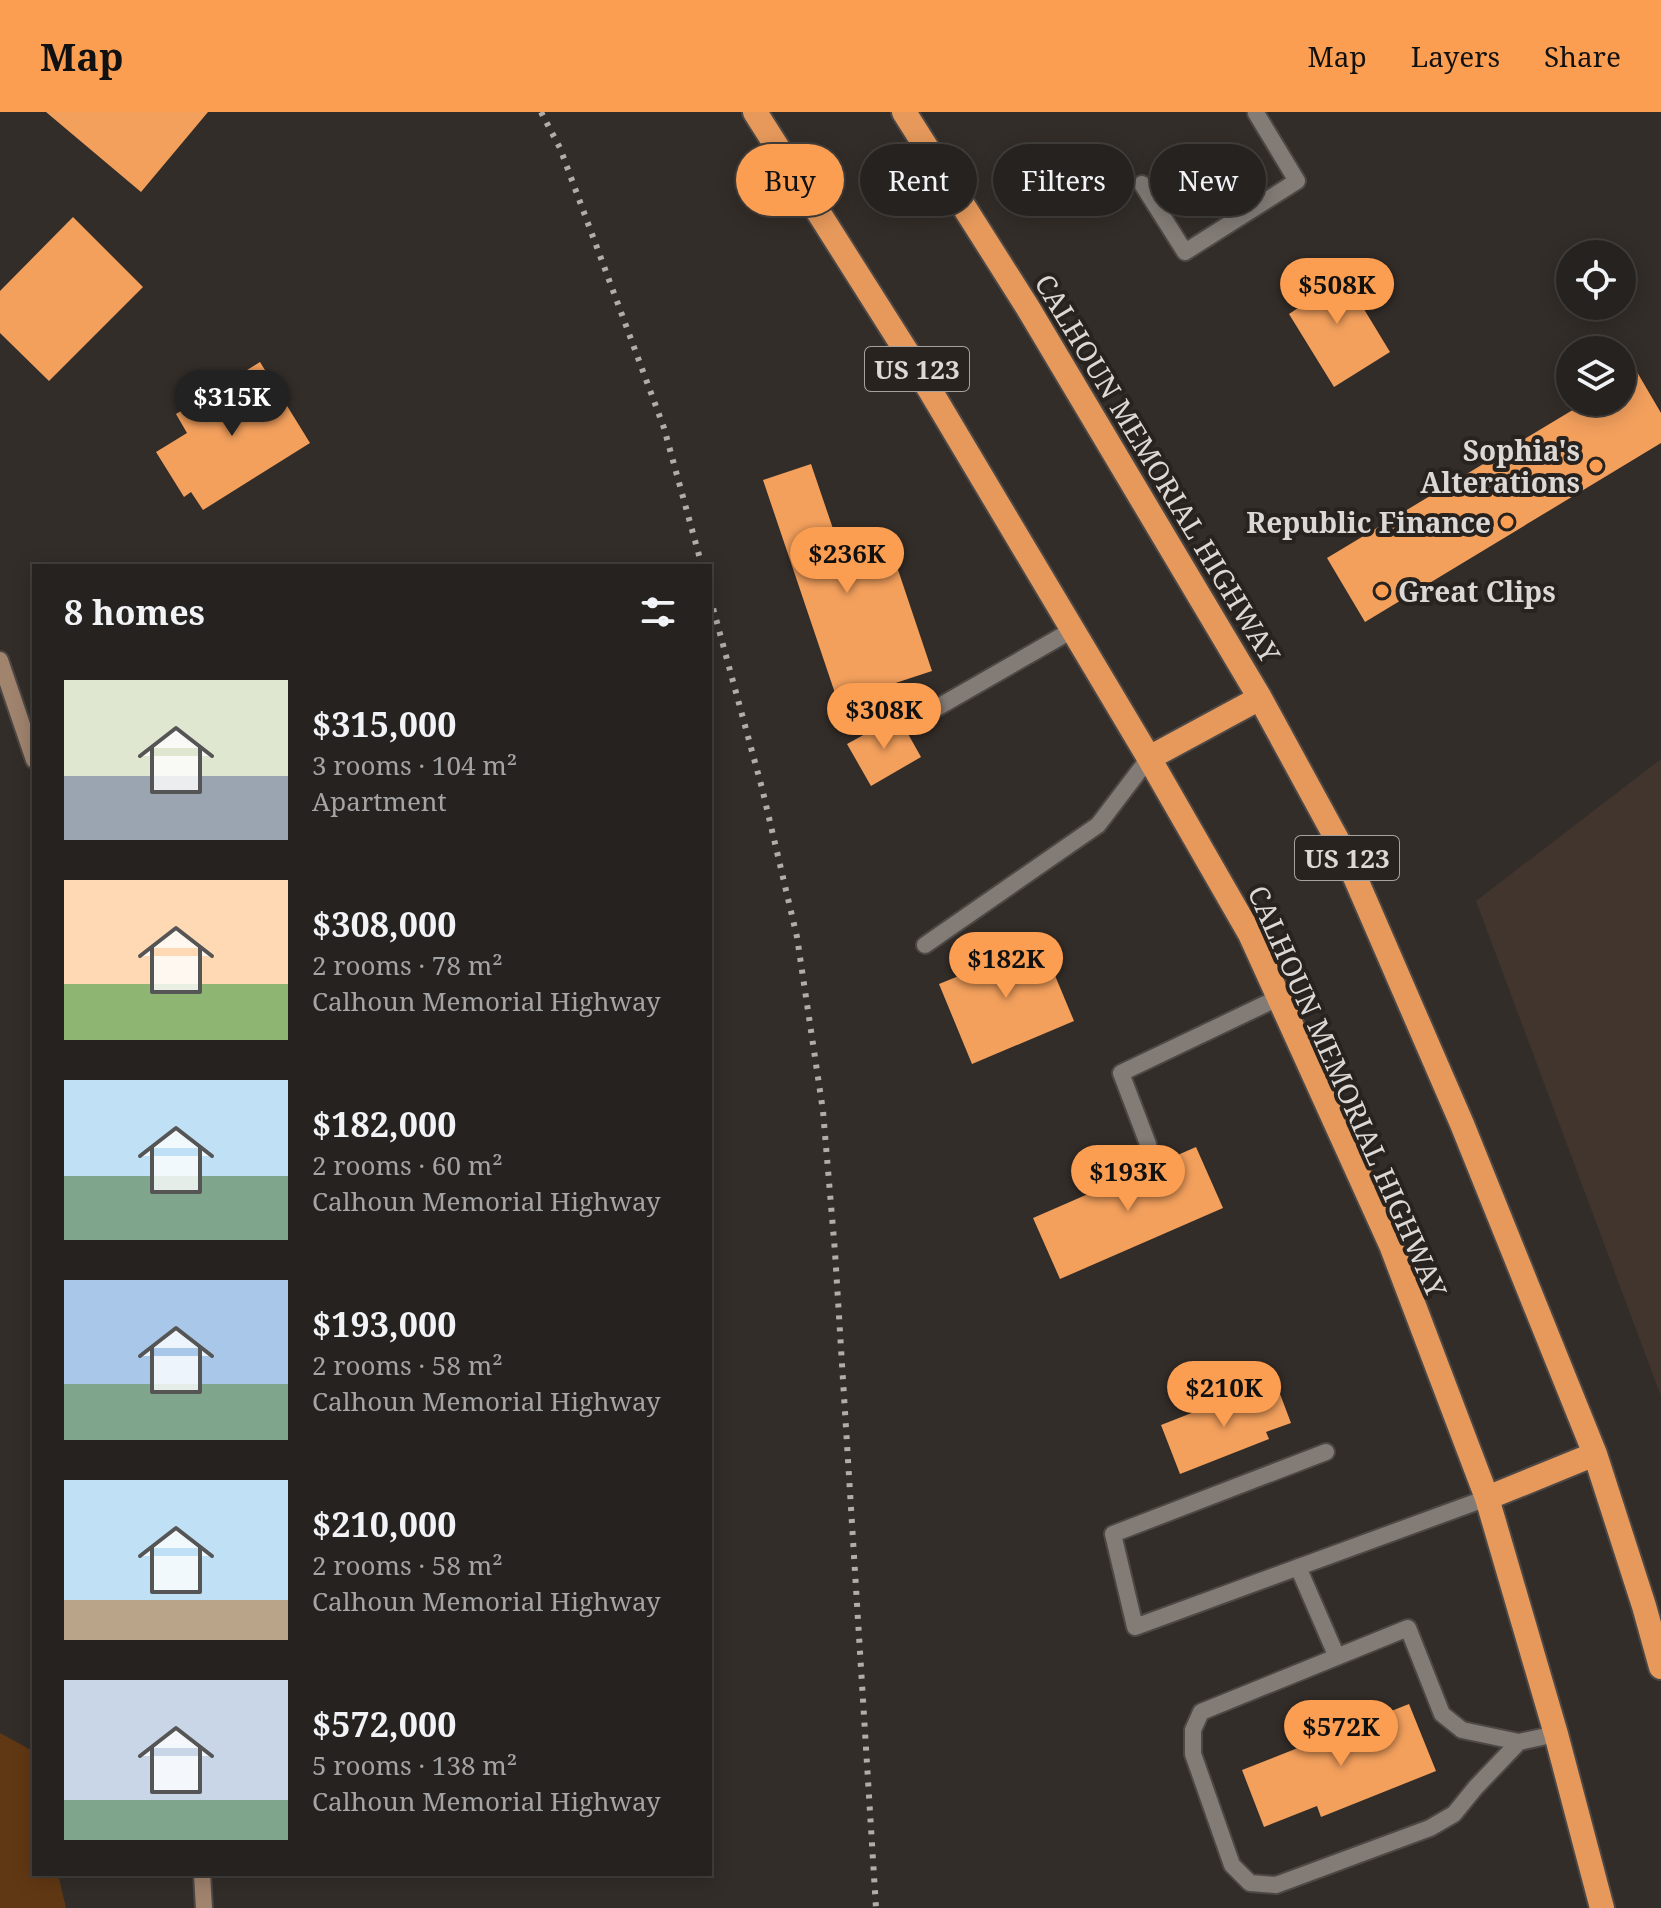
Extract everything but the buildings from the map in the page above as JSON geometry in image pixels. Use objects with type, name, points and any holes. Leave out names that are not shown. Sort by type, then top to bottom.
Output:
[{"type":"highway","name":"CALHOUN MEMORIAL HIGHWAY","points":[[755,112],[915,365],[1074,629],[1250,934],[1391,1245],[1487,1498],[1556,1734],[1602,1908]]},
{"type":"highway","name":"CALHOUN MEMORIAL HIGHWAY","points":[[904,112],[1028,308],[1260,698],[1345,854],[1462,1124],[1595,1454],[1661,1667]]},
{"type":"highway","points":[[1149,758],[1260,698]]},
{"type":"highway","points":[[1487,1498],[1595,1454]]},
{"type":"street","points":[[0,660],[32,754]]},
{"type":"street","points":[[202,1876],[204,1908]]},
{"type":"lane","points":[[1142,184],[1185,252],[1297,181],[1256,113]]},
{"type":"lane","points":[[926,714],[1074,629]]},
{"type":"lane","points":[[925,945],[1098,825],[1149,758]]},
{"type":"lane","points":[[1148,1144],[1121,1073],[1278,998]]},
{"type":"lane","points":[[1326,1452],[1113,1534],[1135,1627],[1487,1498]]},
{"type":"lane","points":[[1298,1567],[1337,1657]]},
{"type":"lane","points":[[1519,1742],[1454,1814],[1430,1828],[1276,1885],[1250,1883],[1232,1865],[1193,1754],[1193,1730],[1201,1712],[1408,1628],[1442,1714],[1462,1730],[1519,1742],[1556,1734]]},
{"type":"shaded area","points":[[1661,759],[1661,1396],[1476,901]]},
{"type":"shaded area","points":[[0,1733],[31,1750],[32,1876],[58,1876],[66,1908],[0,1908]]},
{"type":"railway","points":[[541,112],[560,148],[664,428],[701,564]]},
{"type":"railway","points":[[712,604],[762,788],[797,937],[823,1111],[835,1252],[876,1908]]},
{"type":"place","name":"Sophia's Alterations","points":[[1596,466]]},
{"type":"place","name":"Republic Finance","points":[[1507,522]]},
{"type":"place","name":"Great Clips","points":[[1382,591]]}]
